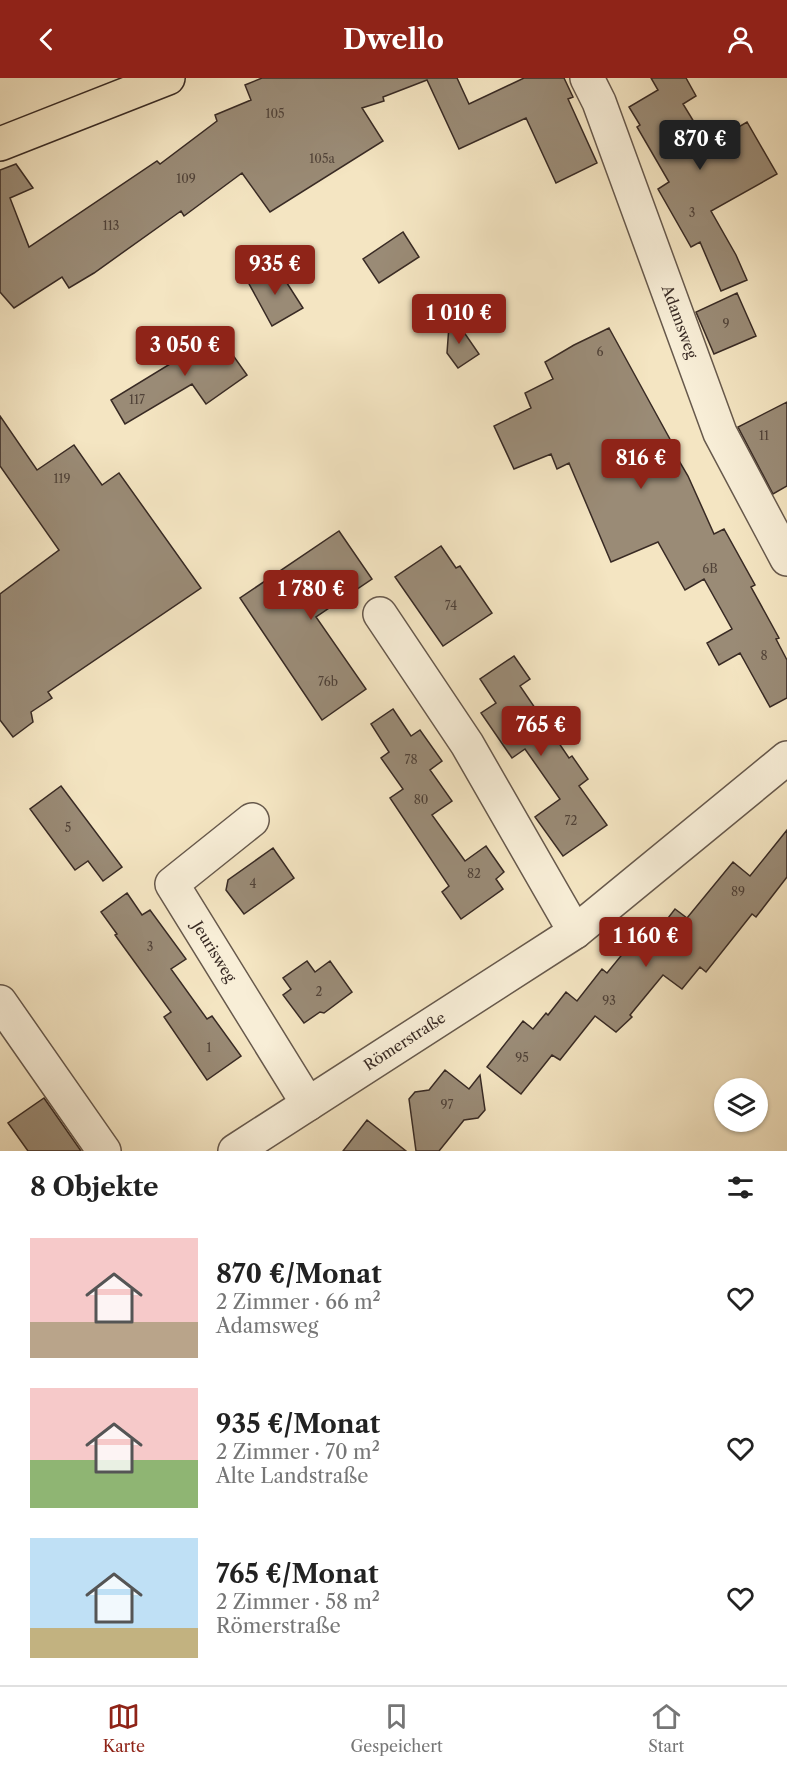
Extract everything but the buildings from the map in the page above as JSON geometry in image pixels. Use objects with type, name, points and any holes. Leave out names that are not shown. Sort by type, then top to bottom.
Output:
[{"type":"main road","points":[[0,144],[168,78]]},
{"type":"street","name":"Adamsweg","points":[[587,78],[599,102],[720,433],[787,559]]},
{"type":"street","points":[[380,614],[467,744],[575,932]]},
{"type":"street","name":"Römerstraße","points":[[235,1151],[575,932],[787,759]]},
{"type":"street","name":"Jeurisweg","points":[[252,820],[172,884],[308,1104]]},
{"type":"street","points":[[0,1002],[104,1151]]}]
